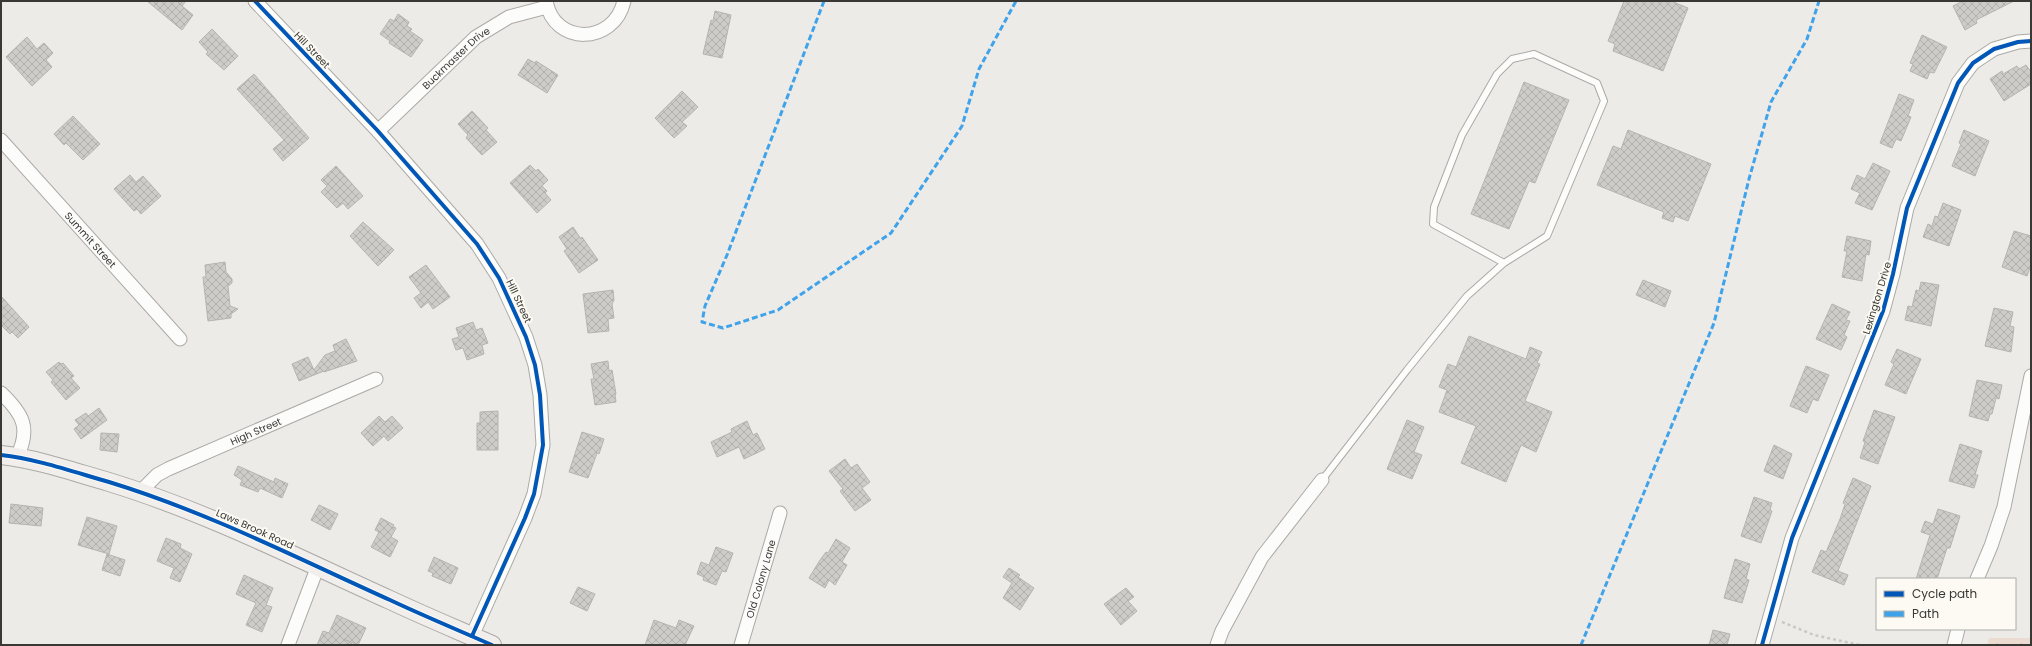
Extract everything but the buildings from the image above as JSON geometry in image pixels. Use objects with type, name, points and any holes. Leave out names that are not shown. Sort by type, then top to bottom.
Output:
[{"type":"street","name":"Hill Street","points":[[255,1],[378,132],[460,224],[488,260],[518,317],[535,365],[540,395],[542,445],[534,494],[514,544],[472,636]]},
{"type":"street","name":"Buckmaster Drive","points":[[378,132],[476,37],[509,17],[546,4],[556,22],[563,28],[580,34],[589,35],[598,33],[613,24],[619,16],[624,1]]},
{"type":"street","name":"Lexington Drive","points":[[1762,645],[1792,538],[1883,311],[1893,274],[1906,208],[1958,83],[1973,63],[1994,49],[2018,42],[2031,41]]},
{"type":"street","name":"Summit Street","points":[[1,140],[180,339]]},
{"type":"street","points":[[1977,578],[1992,546],[2004,507],[2031,376]]},
{"type":"street","name":"High Street","points":[[140,492],[157,475],[168,469],[376,379]]},
{"type":"street","points":[[1,393],[14,406],[23,422],[24,443],[9,456]]},
{"type":"street","name":"Laws Brook Road","points":[[9,456],[140,492],[220,522],[318,566],[390,601],[492,645]]},
{"type":"street","points":[[1217,645],[1222,631],[1262,557],[1322,480]]},
{"type":"street","name":"Old Colony Lane","points":[[742,645],[780,513]]},
{"type":"street","points":[[288,645],[318,566]]},
{"type":"street","points":[[1954,645],[1958,630]]},
{"type":"lane","points":[[1322,480],[1407,370],[1467,296],[1504,263],[1547,236],[1604,101],[1597,82],[1534,54],[1512,59],[1497,74],[1462,135],[1434,207],[1433,224],[1504,263]]},
{"type":"path","points":[[1769,618],[1814,635],[1860,645]]},
{"type":"green space","points":[[1989,638],[2031,638],[2031,645],[1987,645]]},
{"type":"marked path","points":[[824,1],[727,255],[705,306],[702,322],[723,328],[778,310],[891,233],[962,126],[979,69],[1016,1]]},
{"type":"marked path","points":[[1581,645],[1714,323],[1749,179],[1771,102],[1807,39],[1819,1]]},
{"type":"cycle path","points":[[255,1],[377,130],[477,244],[499,278],[526,337],[535,365],[540,395],[543,445],[534,494],[525,518],[472,636]]},
{"type":"cycle path","points":[[1762,645],[1792,538],[1883,311],[1893,274],[1907,208],[1958,83],[1973,63],[1994,49],[2018,42],[2031,41]]},
{"type":"cycle path","points":[[1,455],[69,470],[181,507],[251,536],[416,612],[492,645]]}]
